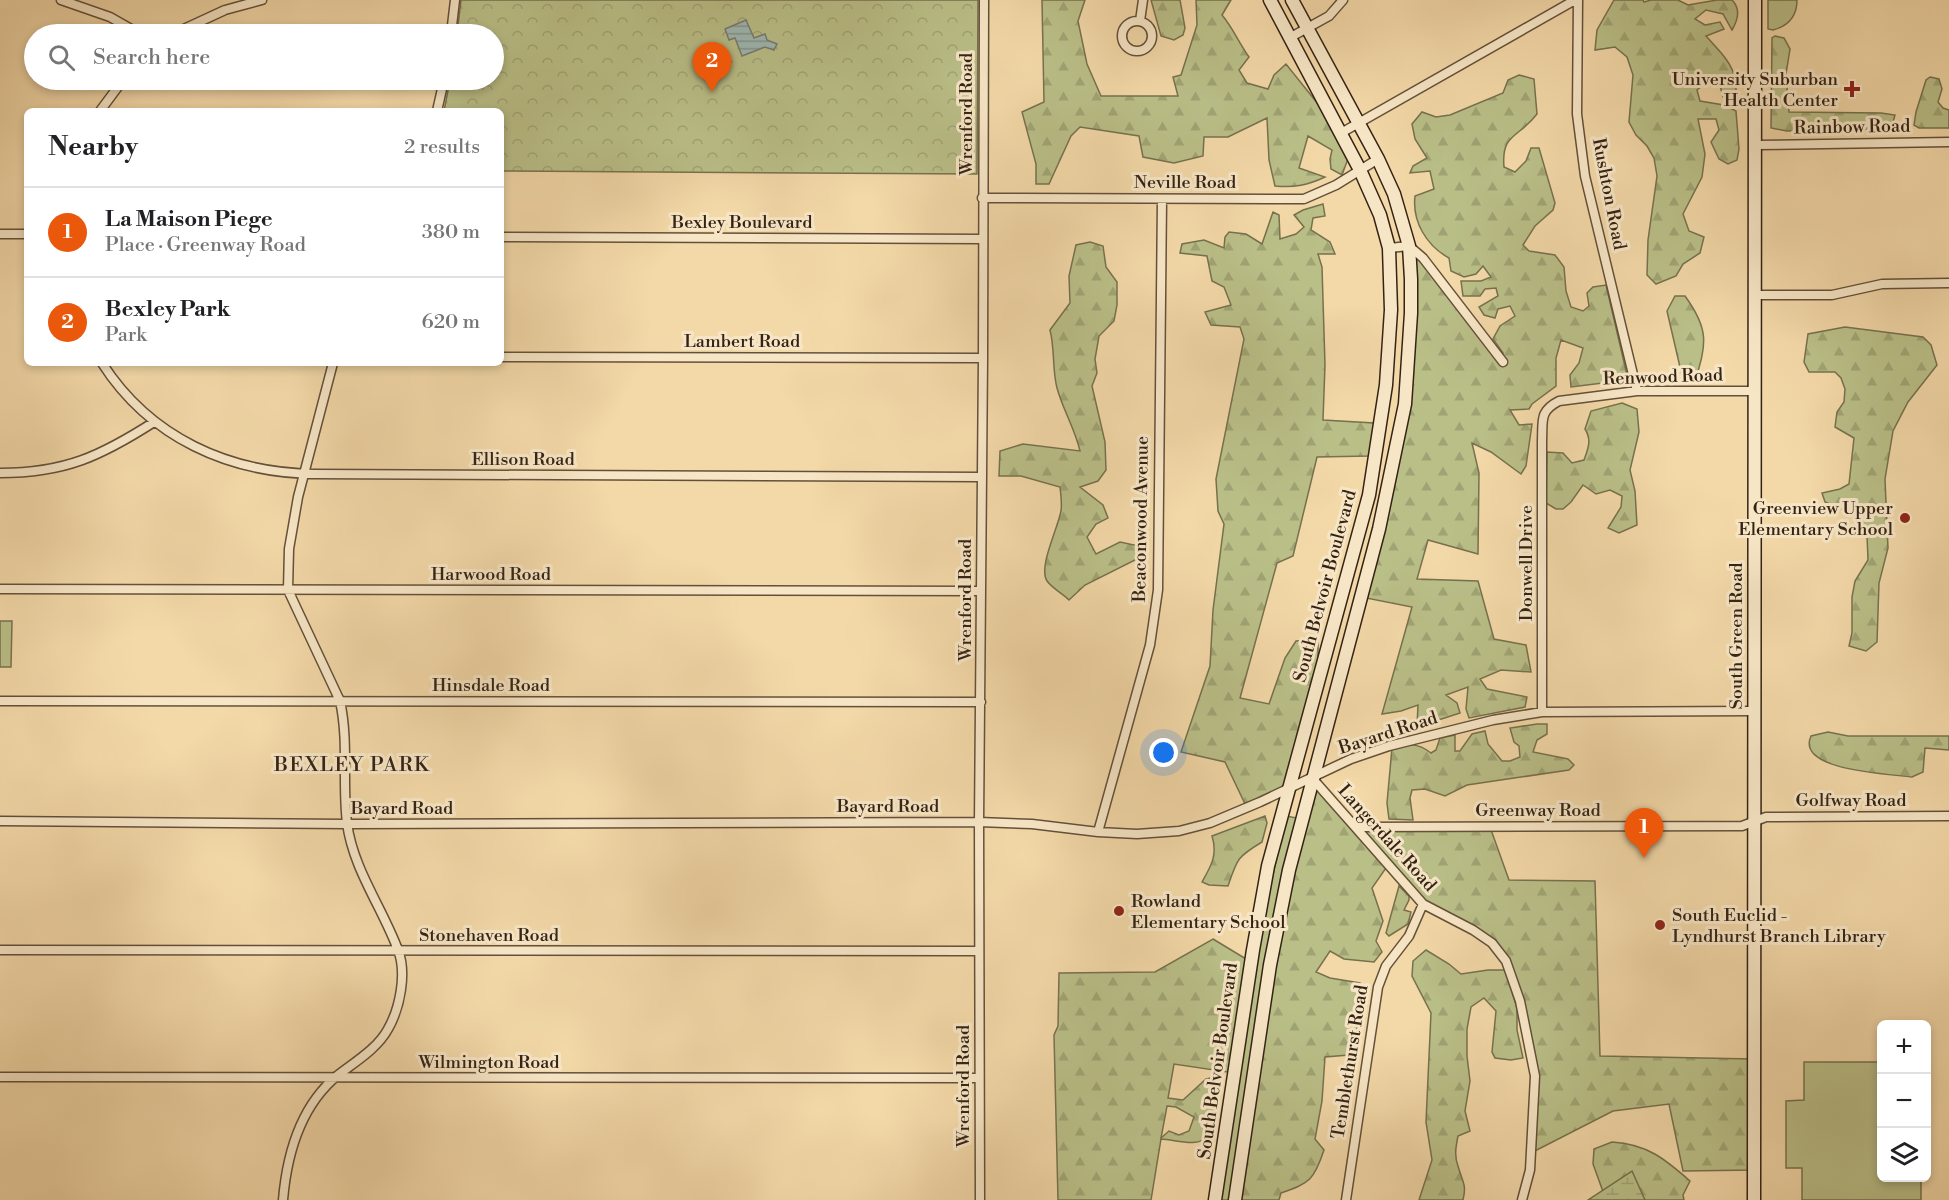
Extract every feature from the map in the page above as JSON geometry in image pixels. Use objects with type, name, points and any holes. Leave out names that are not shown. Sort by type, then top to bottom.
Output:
[{"type":"street","points":[[61,0],[110,17],[122,24]]},
{"type":"street","points":[[195,24],[225,10],[262,0]]},
{"type":"street","points":[[452,24],[455,0]]},
{"type":"street","name":"Wrenford Road","points":[[980,1200],[978,1078],[984,0]]},
{"type":"street","points":[[1140,21],[1143,0]]},
{"type":"street","name":"South Belvoir Boulevard","points":[[1215,1200],[1268,866],[1371,485],[1386,385],[1391,310],[1389,248],[1380,215],[1360,170],[1270,0]]},
{"type":"street","name":"South Belvoir Boulevard","points":[[1235,1200],[1270,965],[1289,870],[1379,529],[1405,404],[1411,314],[1412,279],[1409,246],[1394,194],[1378,159],[1292,0]]},
{"type":"street","points":[[1291,37],[1329,16],[1343,0]]},
{"type":"street","points":[[1341,133],[1576,0]]},
{"type":"street","name":"Rushton Road","points":[[1576,0],[1577,114],[1585,176],[1637,391]]},
{"type":"street","name":"South Green Road","points":[[1754,1200],[1755,0]]},
{"type":"street","points":[[102,108],[116,90]]},
{"type":"street","points":[[438,108],[442,90]]},
{"type":"street","name":"Rainbow Road","points":[[1756,145],[1949,142]]},
{"type":"street","name":"Neville Road","points":[[982,198],[1304,199],[1336,185],[1378,159]]},
{"type":"street","name":"Beaconwood Avenue","points":[[1098,832],[1150,645],[1158,590],[1162,199]]},
{"type":"street","points":[[0,234],[24,234]]},
{"type":"street","name":"Bexley Boulevard","points":[[504,237],[982,239]]},
{"type":"street","points":[[1389,248],[1409,246],[1430,267],[1503,362]]},
{"type":"street","points":[[1754,295],[1832,295],[1882,284],[1949,283]]},
{"type":"street","name":"Lambert Road","points":[[504,357],[983,358]]},
{"type":"street","name":"Ellison Road","points":[[104,366],[123,390],[154,422],[188,443],[225,460],[268,471],[302,474],[981,477]]},
{"type":"street","points":[[283,1200],[288,1157],[294,1140],[319,1092],[379,1041],[388,1030],[396,1011],[401,977],[399,951],[358,863],[347,824],[344,720],[340,701],[288,590],[289,549],[302,474],[332,366]]},
{"type":"street","name":"Renwood Road","points":[[1543,415],[1548,407],[1558,401],[1637,391],[1754,391]]},
{"type":"street","name":"Donwell Drive","points":[[1542,712],[1543,415]]},
{"type":"street","points":[[0,473],[38,471],[73,464],[104,452],[154,422]]},
{"type":"street","name":"Harwood Road","points":[[0,589],[981,591]]},
{"type":"street","name":"Hinsdale Road","points":[[0,701],[981,702]]},
{"type":"street","name":"Bayard Road","points":[[0,821],[347,824],[979,822],[1032,824],[1137,834],[1179,831],[1210,823],[1351,759],[1389,746],[1493,720],[1542,712],[1754,711]]},
{"type":"street","name":"Langerdale Road","points":[[1312,778],[1423,904],[1473,930],[1492,943],[1506,961],[1520,1001],[1535,1076],[1530,1170],[1522,1200]]},
{"type":"street","name":"Golfway Road","points":[[1754,820],[1766,817],[1949,816]]},
{"type":"street","name":"Greenway Road","points":[[1357,827],[1742,826],[1754,820]]},
{"type":"street","name":"Temblethurst Road","points":[[1346,1200],[1378,987],[1386,966],[1409,936],[1423,904]]},
{"type":"street","name":"Stonehaven Road","points":[[0,950],[979,951]]},
{"type":"street","name":"Wilmington Road","points":[[0,1077],[978,1078]]},
{"type":"green space","points":[[461,0],[978,0],[977,174],[504,171],[504,108],[445,108],[448,90],[504,90],[504,24],[458,24]]},
{"type":"green space","points":[[1042,0],[1085,0],[1078,21],[1087,64],[1101,96],[1178,96],[1173,77],[1181,75],[1197,25],[1196,0],[1231,0],[1222,15],[1249,57],[1239,70],[1247,83],[1268,89],[1274,75],[1286,64],[1322,109],[1349,156],[1342,175],[1331,169],[1332,150],[1308,136],[1299,168],[1325,177],[1301,185],[1275,186],[1269,160],[1267,118],[1228,137],[1204,137],[1203,156],[1174,163],[1143,157],[1139,136],[1080,127],[1071,136],[1049,184],[1036,184],[1036,164],[1022,112],[1044,102]]},
{"type":"green space","points":[[1151,0],[1180,0],[1185,28],[1183,35],[1174,40],[1161,36]]},
{"type":"green space","points":[[1614,0],[1643,0],[1644,2],[1678,0],[1688,5],[1732,0],[1738,11],[1732,30],[1723,14],[1706,10],[1695,19],[1705,25],[1720,22],[1724,29],[1706,36],[1731,67],[1734,74],[1737,106],[1723,97],[1719,82],[1710,80],[1697,90],[1700,101],[1724,105],[1736,111],[1739,149],[1737,160],[1728,164],[1719,159],[1711,142],[1719,130],[1716,119],[1698,119],[1705,154],[1702,177],[1683,214],[1689,231],[1704,237],[1700,253],[1683,264],[1676,276],[1656,284],[1647,275],[1648,240],[1657,176],[1654,158],[1629,122],[1633,75],[1627,57],[1615,47],[1595,50],[1597,30]]},
{"type":"green space","points":[[1768,0],[1797,0],[1791,20],[1773,30],[1768,29]]},
{"type":"green space","points":[[1775,36],[1784,38],[1790,49],[1786,74],[1789,112],[1895,115],[1891,129],[1787,131],[1771,128],[1772,38]]},
{"type":"green space","points":[[1519,75],[1534,79],[1537,114],[1508,142],[1505,148],[1504,167],[1515,172],[1526,161],[1531,148],[1539,148],[1555,203],[1553,210],[1535,226],[1523,245],[1529,251],[1555,255],[1564,267],[1566,291],[1571,307],[1583,311],[1589,306],[1587,293],[1593,287],[1606,285],[1627,375],[1611,382],[1571,387],[1570,375],[1579,363],[1583,348],[1561,340],[1556,358],[1556,386],[1532,404],[1529,409],[1510,410],[1519,425],[1532,424],[1526,466],[1521,474],[1491,452],[1472,443],[1479,473],[1478,554],[1428,540],[1417,579],[1478,581],[1494,639],[1526,645],[1531,672],[1501,670],[1480,679],[1487,689],[1527,697],[1525,707],[1469,718],[1466,709],[1468,687],[1446,695],[1457,703],[1460,713],[1417,727],[1418,705],[1382,714],[1412,607],[1361,597],[1405,404],[1409,246],[1503,361],[1503,353],[1493,339],[1500,326],[1515,316],[1510,306],[1498,309],[1495,318],[1484,315],[1479,307],[1498,296],[1496,288],[1485,289],[1480,296],[1463,296],[1461,281],[1481,281],[1491,277],[1483,266],[1476,274],[1464,277],[1451,271],[1449,258],[1434,247],[1423,232],[1416,215],[1415,196],[1434,189],[1430,171],[1410,173],[1413,166],[1427,158],[1415,139],[1412,124],[1422,112],[1436,117],[1450,115],[1503,93],[1508,80]]},
{"type":"green space","points":[[1930,77],[1939,79],[1942,89],[1938,102],[1943,108],[1949,110],[1949,128],[1919,128],[1914,125],[1926,80]]},
{"type":"green space","points":[[1323,204],[1325,216],[1313,218],[1311,230],[1330,242],[1335,254],[1318,254],[1322,267],[1325,365],[1323,420],[1374,423],[1369,456],[1317,457],[1293,556],[1277,563],[1240,698],[1269,704],[1285,658],[1296,641],[1318,639],[1318,660],[1290,788],[1247,808],[1225,762],[1181,752],[1210,666],[1213,610],[1224,524],[1218,511],[1216,479],[1244,339],[1240,327],[1211,325],[1205,312],[1231,305],[1224,287],[1212,281],[1207,256],[1180,253],[1182,244],[1204,240],[1224,248],[1225,237],[1229,232],[1246,234],[1262,244],[1273,212],[1279,215],[1280,239],[1296,234],[1304,227],[1294,215]]},
{"type":"green space","points":[[1090,242],[1103,246],[1106,267],[1117,282],[1117,305],[1114,321],[1099,336],[1095,359],[1097,373],[1092,386],[1105,442],[1106,470],[1098,481],[1080,487],[1103,505],[1108,518],[1096,524],[1087,537],[1096,554],[1120,542],[1139,546],[1137,559],[1085,585],[1069,600],[1049,584],[1045,575],[1047,557],[1061,511],[1060,487],[1021,476],[999,476],[1000,451],[1023,444],[1080,451],[1057,388],[1050,330],[1070,303],[1069,276],[1076,245]]},
{"type":"green space","points":[[1675,296],[1685,296],[1702,327],[1702,356],[1695,381],[1683,380],[1667,311]]},
{"type":"green space","points":[[1845,327],[1923,337],[1931,345],[1937,365],[1908,402],[1893,431],[1885,479],[1888,548],[1879,583],[1877,642],[1866,651],[1849,646],[1855,581],[1868,560],[1867,535],[1857,515],[1825,502],[1822,493],[1840,489],[1849,484],[1854,438],[1835,427],[1837,412],[1844,402],[1845,389],[1841,378],[1835,372],[1809,372],[1804,362],[1808,334]]},
{"type":"green space","points":[[1622,403],[1637,409],[1639,432],[1630,470],[1635,491],[1637,525],[1619,533],[1608,528],[1621,507],[1622,496],[1610,490],[1596,494],[1583,485],[1563,509],[1556,509],[1546,503],[1547,452],[1563,453],[1572,463],[1584,460],[1589,441],[1585,429],[1591,411]]},
{"type":"green space","points":[[0,621],[12,621],[11,667],[0,667]]},
{"type":"green space","points":[[1547,724],[1547,734],[1537,740],[1533,752],[1568,759],[1574,765],[1569,770],[1467,785],[1445,796],[1425,789],[1412,790],[1410,798],[1413,820],[1389,819],[1387,803],[1392,748],[1412,745],[1431,753],[1436,750],[1440,738],[1455,735],[1455,751],[1460,751],[1472,734],[1485,731],[1488,744],[1502,761],[1510,761],[1520,757],[1519,746],[1514,742],[1510,728]]},
{"type":"green space","points":[[1828,732],[1848,736],[1949,736],[1949,750],[1925,748],[1923,772],[1912,777],[1867,772],[1830,764],[1817,757],[1810,748],[1811,736]]},
{"type":"green space","points":[[1312,778],[1357,827],[1490,827],[1509,880],[1595,881],[1600,1056],[1753,1059],[1754,1170],[1683,1171],[1669,1104],[1613,1111],[1531,1153],[1535,1076],[1506,961],[1492,943],[1423,904],[1388,865],[1372,888],[1383,921],[1376,941],[1382,952],[1374,962],[1344,959],[1330,951],[1316,972],[1330,978],[1360,983],[1363,993],[1354,1047],[1349,1055],[1325,1057],[1322,1101],[1315,1139],[1324,1150],[1317,1168],[1305,1183],[1281,1193],[1279,1200],[1235,1200],[1263,1007]]},
{"type":"green space","points":[[1265,816],[1267,823],[1262,842],[1247,851],[1239,860],[1228,886],[1209,885],[1202,882],[1214,855],[1212,836]]},
{"type":"green space","points":[[1286,816],[1297,818],[1231,1200],[1221,1200],[1257,947]]},
{"type":"green space","points":[[1399,886],[1409,896],[1404,910],[1411,912],[1408,924],[1389,936],[1386,933]]},
{"type":"green space","points":[[1213,939],[1251,962],[1234,1073],[1174,1064],[1168,1098],[1183,1100],[1206,1079],[1220,1076],[1210,1136],[1199,1142],[1161,1139],[1151,1200],[1058,1200],[1054,1035],[1058,1026],[1059,973],[1155,972]],"holes":[[[1167,1106],[1176,1107],[1194,1117],[1189,1131],[1179,1135],[1169,1131],[1161,1138]]]},
{"type":"green space","points":[[1426,950],[1461,974],[1505,970],[1517,1008],[1517,1030],[1523,1058],[1511,1060],[1495,1058],[1492,1052],[1496,1011],[1484,998],[1471,1007],[1467,1029],[1470,1081],[1465,1111],[1470,1131],[1458,1136],[1456,1151],[1464,1186],[1463,1200],[1419,1200],[1432,1160],[1426,1122],[1431,1013],[1412,976],[1413,961]]},
{"type":"green space","points":[[1804,1062],[1877,1062],[1877,1182],[1921,1182],[1921,1200],[1802,1200],[1802,1168],[1786,1168],[1786,1101],[1804,1100]]},
{"type":"green space","points":[[1612,1142],[1645,1149],[1672,1166],[1690,1181],[1683,1195],[1684,1200],[1606,1200],[1593,1164],[1594,1149]]},
{"type":"green space","points":[[1632,1171],[1645,1200],[1588,1200]]},
{"type":"water","points":[[746,20],[754,38],[765,34],[767,40],[777,44],[774,50],[765,47],[742,56],[735,38],[729,40],[725,29]]},
{"type":"place","name":"University Suburban Health Center","points":[[1852,89]]},
{"type":"place","name":"Bexley Park","points":[[712,92]]},
{"type":"place","name":"Greenview Upper Elementary School","points":[[1905,518]]},
{"type":"place","name":"La Maison Piege","points":[[1644,858]]},
{"type":"place","name":"Rowland Elementary School","points":[[1119,911]]},
{"type":"place","name":"South Euclid - Lyndhurst Branch Library","points":[[1660,925]]},
{"type":"district","name":"BEXLEY PARK","points":[[352,765]]}]
